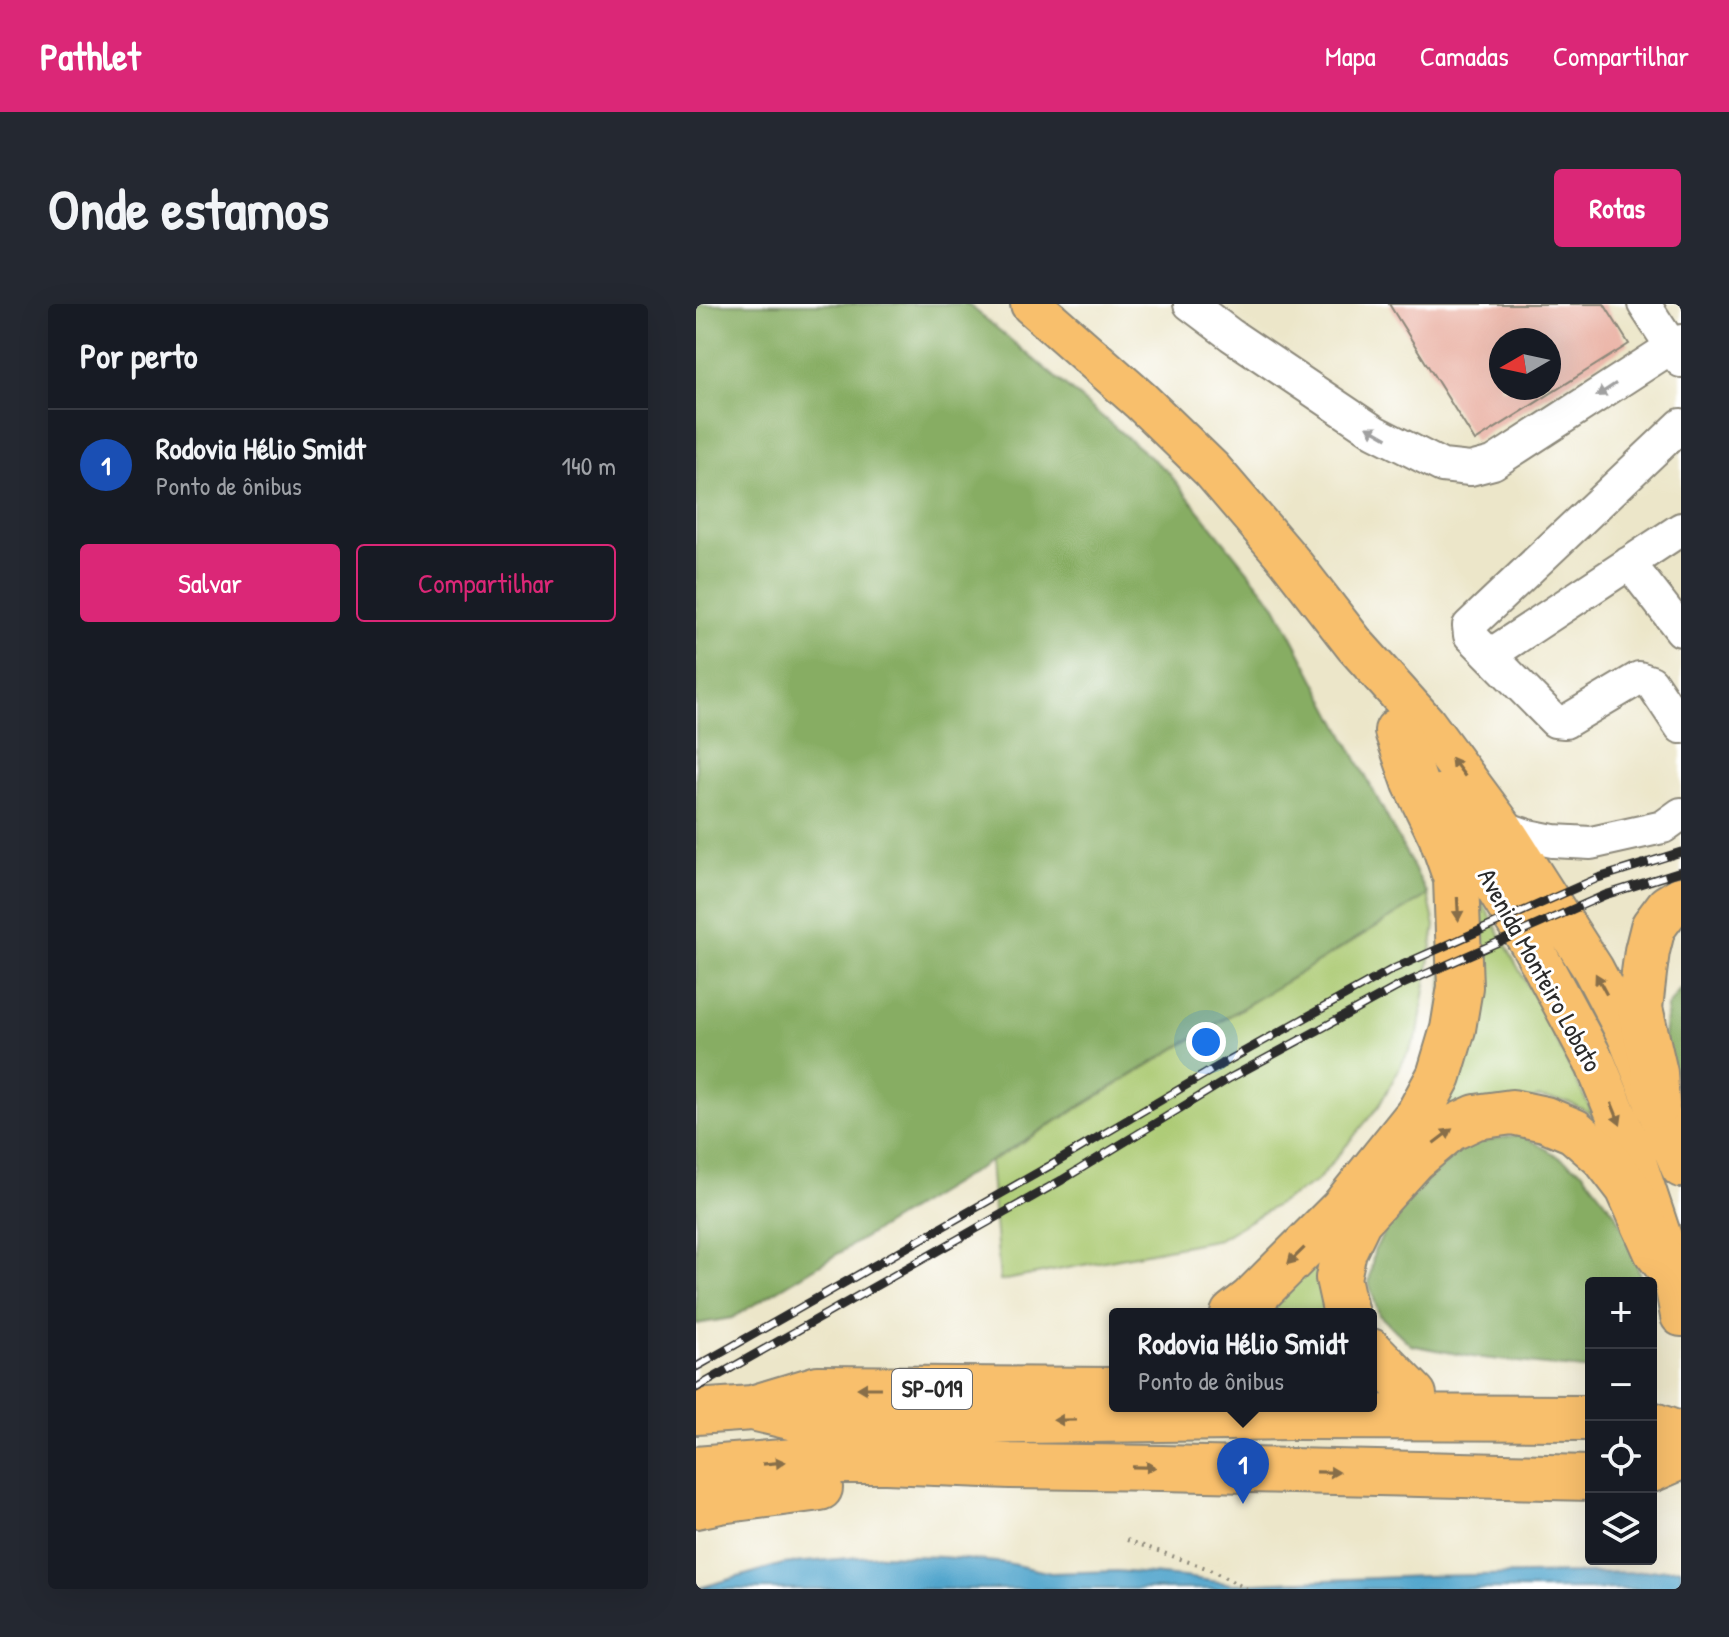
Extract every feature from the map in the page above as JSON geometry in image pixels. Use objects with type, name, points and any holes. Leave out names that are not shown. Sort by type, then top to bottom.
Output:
[{"type":"highway","points":[[1241,1308],[1342,1209],[1419,1113],[1439,1076],[1453,1029],[1460,987],[1456,879],[1441,836],[1415,783],[1397,731]]},
{"type":"highway","points":[[1657,1105],[1655,1073],[1640,1008],[1641,997],[1653,927],[1668,907],[1681,899]]},
{"type":"highway","points":[[1345,1308],[1338,1278],[1344,1251],[1359,1220],[1414,1159],[1450,1129],[1476,1117],[1512,1112],[1545,1119],[1574,1131],[1604,1157],[1628,1188],[1656,1251],[1673,1273]]},
{"type":"highway","points":[[1377,1357],[1414,1395]]},
{"type":"highway","points":[[1061,1389],[1109,1372]]},
{"type":"highway","name":"SP-019","points":[[696,1412],[752,1408],[818,1388],[1109,1390]]},
{"type":"highway","points":[[1377,1394],[1585,1400]]},
{"type":"highway","points":[[1657,1402],[1681,1402]]},
{"type":"highway","name":"SP-019","points":[[752,1408],[820,1424],[1291,1417],[1585,1418]]},
{"type":"highway","points":[[1657,1421],[1681,1419]]},
{"type":"highway","points":[[1657,1425],[1681,1435]]},
{"type":"highway","points":[[1657,1467],[1681,1457]]},
{"type":"highway","points":[[696,1469],[795,1461],[886,1461],[1585,1478]]},
{"type":"highway","points":[[696,1506],[798,1490],[924,1481],[1010,1466]]},
{"type":"highway","points":[[1657,1480],[1681,1480]]},
{"type":"main road","name":"Avenida Monteiro Lobato","points":[[1031,304],[1141,401],[1212,470],[1289,560],[1355,645],[1425,723],[1502,827],[1600,982],[1627,1034],[1681,1167]]},
{"type":"main road","name":"Avenida Monteiro Lobato","points":[[1355,645],[1397,731],[1533,948],[1596,1065],[1636,1162],[1673,1273],[1681,1316]]},
{"type":"lane","points":[[1190,304],[1375,432],[1442,466],[1470,469],[1493,463],[1678,350],[1644,304]]},
{"type":"lane","points":[[1681,425],[1469,626],[1470,635],[1555,721],[1565,722],[1639,678],[1651,682],[1681,727]]},
{"type":"lane","points":[[1490,655],[1681,529]]},
{"type":"lane","points":[[1629,563],[1681,630]]},
{"type":"lane","points":[[1502,827],[1553,841],[1591,843],[1663,827],[1681,814]]},
{"type":"lane","points":[[1542,889],[1563,862],[1591,843]]},
{"type":"path","points":[[1127,1540],[1206,1568],[1247,1589]]},
{"type":"green space","points":[[696,304],[968,304],[1168,472],[1276,606],[1428,895],[732,1318],[696,1324]]},
{"type":"green space","points":[[1454,849],[1593,1114],[1568,1102],[1539,1097],[1442,1118],[1328,1308],[1257,1308],[1432,1096]]},
{"type":"green space","points":[[1428,895],[1435,926],[1418,1034],[1379,1106],[1317,1181],[1219,1239],[1000,1281],[990,1162]]},
{"type":"green space","points":[[1681,988],[1681,1089],[1663,1049],[1667,1007]]},
{"type":"green space","points":[[1521,1134],[1582,1171],[1617,1216],[1632,1246],[1640,1277],[1585,1277],[1585,1369],[1473,1357],[1411,1345],[1379,1315],[1369,1283],[1374,1251],[1387,1227],[1426,1181],[1465,1145]]},
{"type":"water","points":[[882,1555],[1007,1563],[1051,1573],[1117,1571],[1233,1584],[1681,1568],[1681,1589],[696,1589],[783,1564]]},
{"type":"building","points":[[1389,304],[1604,304],[1629,344],[1561,387],[1561,328],[1489,328],[1489,400],[1540,400],[1475,441]]},
{"type":"railway","points":[[696,1367],[1393,969],[1598,878],[1681,852]]},
{"type":"railway","points":[[696,1388],[1062,1180],[1230,1078],[1401,985],[1605,895],[1681,871]]},
{"type":"place","name":"Rodovia Hélio Smidt","points":[[1243,1504]]}]
